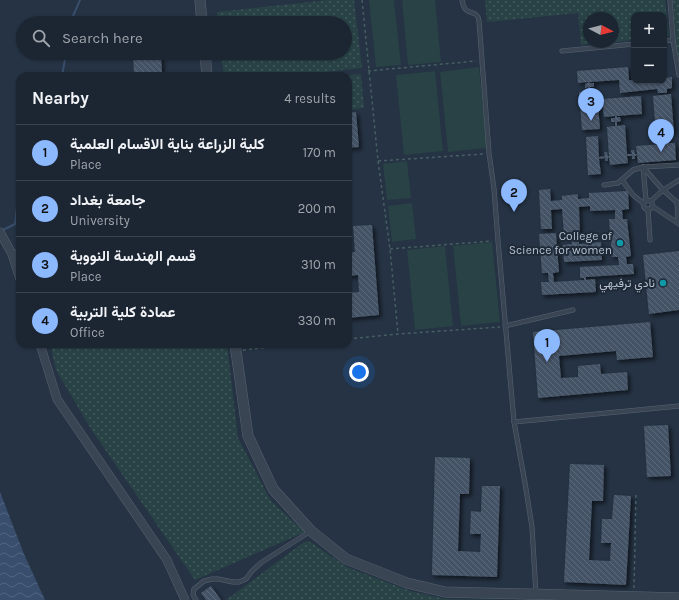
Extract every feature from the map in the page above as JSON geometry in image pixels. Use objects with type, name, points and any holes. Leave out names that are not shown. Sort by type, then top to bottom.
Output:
[{"type":"street","points":[[200,0],[201,16]]},
{"type":"street","points":[[206,60],[207,72]]},
{"type":"street","points":[[0,233],[12,254],[16,266]]},
{"type":"street","points":[[41,348],[57,399],[167,560],[185,600]]},
{"type":"street","points":[[235,348],[248,436],[273,489],[311,531],[346,559],[407,583],[445,592],[536,594],[576,598],[679,598]]},
{"type":"lane","points":[[462,0],[463,7],[466,11],[475,13],[478,16],[514,422],[532,527],[536,594]]},
{"type":"lane","points":[[670,0],[673,40],[679,74]]},
{"type":"lane","points":[[667,41],[673,40]]},
{"type":"lane","points":[[562,51],[631,44]]},
{"type":"lane","points":[[604,185],[618,183],[633,170],[643,167],[679,165]]},
{"type":"lane","points":[[643,167],[663,190],[678,203],[679,223]]},
{"type":"lane","points":[[643,167],[645,201],[643,206],[648,209]]},
{"type":"lane","points":[[622,180],[633,195],[645,201],[651,201],[663,190],[679,180]]},
{"type":"lane","points":[[651,201],[652,206],[679,223]]},
{"type":"lane","points":[[648,209],[652,206]]},
{"type":"lane","points":[[648,209],[650,240]]},
{"type":"lane","points":[[12,254],[16,252]]},
{"type":"lane","points":[[505,326],[573,310]]},
{"type":"lane","points":[[514,422],[679,406]]},
{"type":"lane","points":[[196,600],[193,595],[194,589],[204,581],[218,579],[239,582],[246,579],[262,562],[311,531]]},
{"type":"path","points":[[362,0],[368,71],[390,249],[398,334]]},
{"type":"path","points":[[368,71],[482,61]]},
{"type":"path","points":[[378,161],[489,153]]},
{"type":"path","points":[[390,249],[498,241]]},
{"type":"path","points":[[352,339],[505,326]]},
{"type":"path","points":[[633,598],[636,492]]},
{"type":"green space","points":[[328,0],[354,0],[362,68],[324,72],[223,72],[222,60],[352,60],[352,16],[217,16],[217,12]]},
{"type":"green space","points":[[369,0],[394,0],[401,65],[376,67]]},
{"type":"green space","points":[[402,0],[435,0],[441,62],[408,65]]},
{"type":"green space","points":[[485,0],[665,0],[666,12],[631,12],[631,40],[619,41],[619,12],[583,12],[583,45],[581,45],[578,13],[487,22]]},
{"type":"green space","points":[[673,0],[679,0],[679,67],[677,65]]},
{"type":"green space","points":[[667,18],[669,36],[667,36]]},
{"type":"green space","points":[[479,67],[487,148],[448,152],[440,72]]},
{"type":"green space","points":[[435,71],[443,151],[404,155],[396,75]]},
{"type":"green space","points":[[361,74],[364,108],[352,110],[352,75]]},
{"type":"green space","points":[[407,161],[411,198],[387,200],[383,164]]},
{"type":"green space","points":[[412,203],[416,239],[392,242],[388,206]]},
{"type":"green space","points":[[492,242],[500,322],[461,326],[453,246]]},
{"type":"green space","points":[[445,246],[453,326],[415,330],[407,250]]},
{"type":"green space","points":[[51,348],[227,348],[238,438],[271,501],[305,532],[195,580],[91,429],[56,370]]},
{"type":"green space","points":[[308,541],[347,567],[410,591],[446,599],[507,600],[226,600],[304,542]]},
{"type":"water","points":[[0,492],[24,554],[45,600],[0,600]]},
{"type":"building","points":[[133,60],[161,60],[162,72],[134,72]]},
{"type":"building","points":[[628,67],[629,80],[631,80],[631,84],[667,84],[667,78],[672,77],[672,88],[667,89],[667,93],[658,93],[657,89],[620,93],[619,80],[590,82],[594,83],[594,87],[590,87],[590,91],[597,91],[600,129],[582,130],[579,92],[588,91],[588,87],[585,88],[585,84],[588,82],[578,83],[577,71]]},
{"type":"building","points":[[671,94],[674,132],[665,133],[665,135],[669,135],[669,139],[665,139],[665,143],[675,143],[676,160],[638,163],[637,155],[635,156],[635,159],[632,159],[632,156],[627,156],[628,163],[610,165],[609,158],[608,161],[605,161],[605,158],[599,159],[601,174],[588,175],[586,137],[598,136],[599,157],[605,156],[604,152],[607,152],[609,156],[607,127],[615,126],[615,122],[611,122],[611,118],[615,118],[615,116],[604,117],[602,99],[641,96],[642,114],[617,116],[620,117],[621,121],[617,122],[617,126],[625,125],[627,154],[632,154],[631,150],[634,150],[635,154],[637,154],[636,146],[663,144],[663,140],[659,140],[659,136],[663,136],[663,134],[656,134],[653,96]]},
{"type":"building","points":[[352,112],[356,112],[359,147],[352,148]]},
{"type":"building","name":"College of Science for women","points":[[550,189],[551,201],[562,200],[562,196],[578,194],[578,199],[589,198],[589,193],[628,191],[629,209],[622,210],[623,219],[627,219],[631,256],[626,257],[627,264],[633,264],[634,274],[586,277],[586,280],[595,279],[596,292],[542,295],[541,282],[549,282],[548,273],[542,273],[539,234],[556,233],[559,272],[553,273],[554,282],[584,280],[584,278],[580,278],[580,267],[619,265],[618,257],[612,257],[609,219],[615,219],[615,210],[590,211],[590,206],[579,207],[579,244],[601,242],[602,260],[564,262],[563,245],[572,244],[571,233],[564,234],[562,209],[551,210],[552,229],[541,229],[539,190]]},
{"type":"building","points":[[372,225],[379,315],[352,318],[352,293],[359,292],[358,275],[352,276],[352,252],[355,252],[353,226]]},
{"type":"building","name":"نادي ترفيهي","points":[[679,251],[679,310],[649,314],[643,255]]},
{"type":"building","points":[[650,322],[653,357],[617,360],[616,351],[559,356],[561,378],[578,377],[578,366],[600,364],[601,374],[627,372],[628,390],[538,398],[533,332]]},
{"type":"building","points":[[668,425],[671,476],[647,477],[644,426]]},
{"type":"building","points":[[435,457],[470,458],[469,494],[460,494],[458,551],[480,552],[481,534],[470,534],[471,511],[481,512],[482,486],[500,486],[497,577],[432,575]]},
{"type":"building","points":[[570,464],[604,465],[603,501],[592,501],[589,560],[610,561],[611,543],[601,543],[602,519],[612,519],[614,495],[631,496],[626,585],[564,582]]},
{"type":"building","points":[[211,586],[221,600],[206,600],[201,593]]},
{"type":"waterway","points":[[73,16],[80,0]]},
{"type":"waterway","points":[[63,72],[65,60]]},
{"type":"waterway","points":[[1,231],[15,224],[16,215]]},
{"type":"place","name":"قسم الهندسة النووية","points":[[591,121]]},
{"type":"place","name":"عمادة كلية التربية","points":[[661,152]]},
{"type":"place","name":"جامعة بغداد","points":[[514,212]]},
{"type":"place","name":"College of Science for women","points":[[620,243]]},
{"type":"place","name":"نادي ترفيهي","points":[[663,283]]},
{"type":"place","name":"كلية الزراعة بناية الاقسام العلمية","points":[[547,362]]}]
